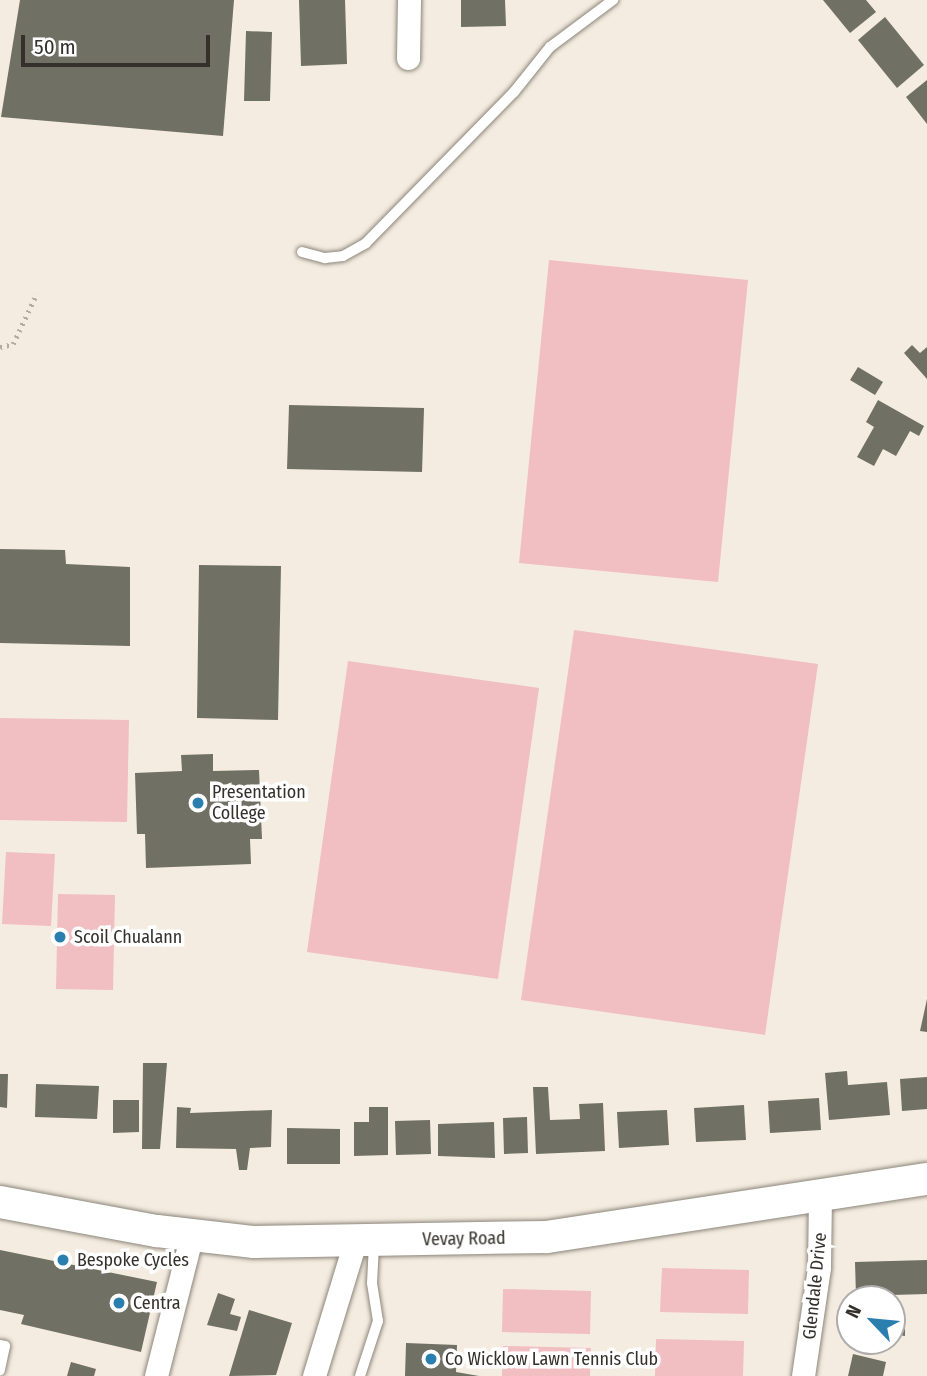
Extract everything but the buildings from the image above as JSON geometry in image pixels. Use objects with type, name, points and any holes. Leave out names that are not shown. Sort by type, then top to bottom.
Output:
[{"type":"main road","name":"Vevay Road","points":[[0,1202],[254,1242],[364,1242],[547,1237],[927,1179]]},
{"type":"street","points":[[408,58],[409,0]]},
{"type":"street","name":"Glendale Drive","points":[[803,1376],[819,1267],[820,1197]]},
{"type":"street","points":[[156,1376],[192,1234]]},
{"type":"street","points":[[314,1376],[364,1242]]},
{"type":"lane","points":[[302,252],[325,258],[343,256],[366,243],[514,92],[550,47],[613,0]]},
{"type":"lane","points":[[360,1376],[377,1321],[364,1242]]},
{"type":"lane","points":[[0,1345],[5,1346],[0,1370]]},
{"type":"path","points":[[0,347],[13,344],[37,293]]},
{"type":"shaded area","points":[[549,260],[748,280],[718,582],[519,563]]},
{"type":"shaded area","points":[[574,630],[818,664],[765,1035],[521,1000]]},
{"type":"shaded area","points":[[348,661],[539,688],[498,979],[307,952]]},
{"type":"shaded area","points":[[0,718],[129,720],[127,822],[0,820]]},
{"type":"shaded area","points":[[6,852],[55,854],[51,926],[2,924]]},
{"type":"shaded area","points":[[58,894],[115,895],[113,990],[56,989]]},
{"type":"shaded area","points":[[662,1268],[749,1270],[748,1314],[660,1312]]},
{"type":"shaded area","points":[[503,1289],[591,1291],[590,1334],[502,1332]]},
{"type":"shaded area","points":[[656,1339],[744,1341],[743,1376],[655,1376]]},
{"type":"shaded area","points":[[503,1346],[591,1348],[590,1376],[502,1376]]},
{"type":"place","name":"Presentation College","points":[[198,803]]},
{"type":"place","name":"Scoil Chualann","points":[[60,937]]},
{"type":"place","name":"Bespoke Cycles","points":[[63,1260]]},
{"type":"place","name":"Centra","points":[[119,1303]]},
{"type":"place","name":"Co Wicklow Lawn Tennis Club","points":[[431,1359]]}]
